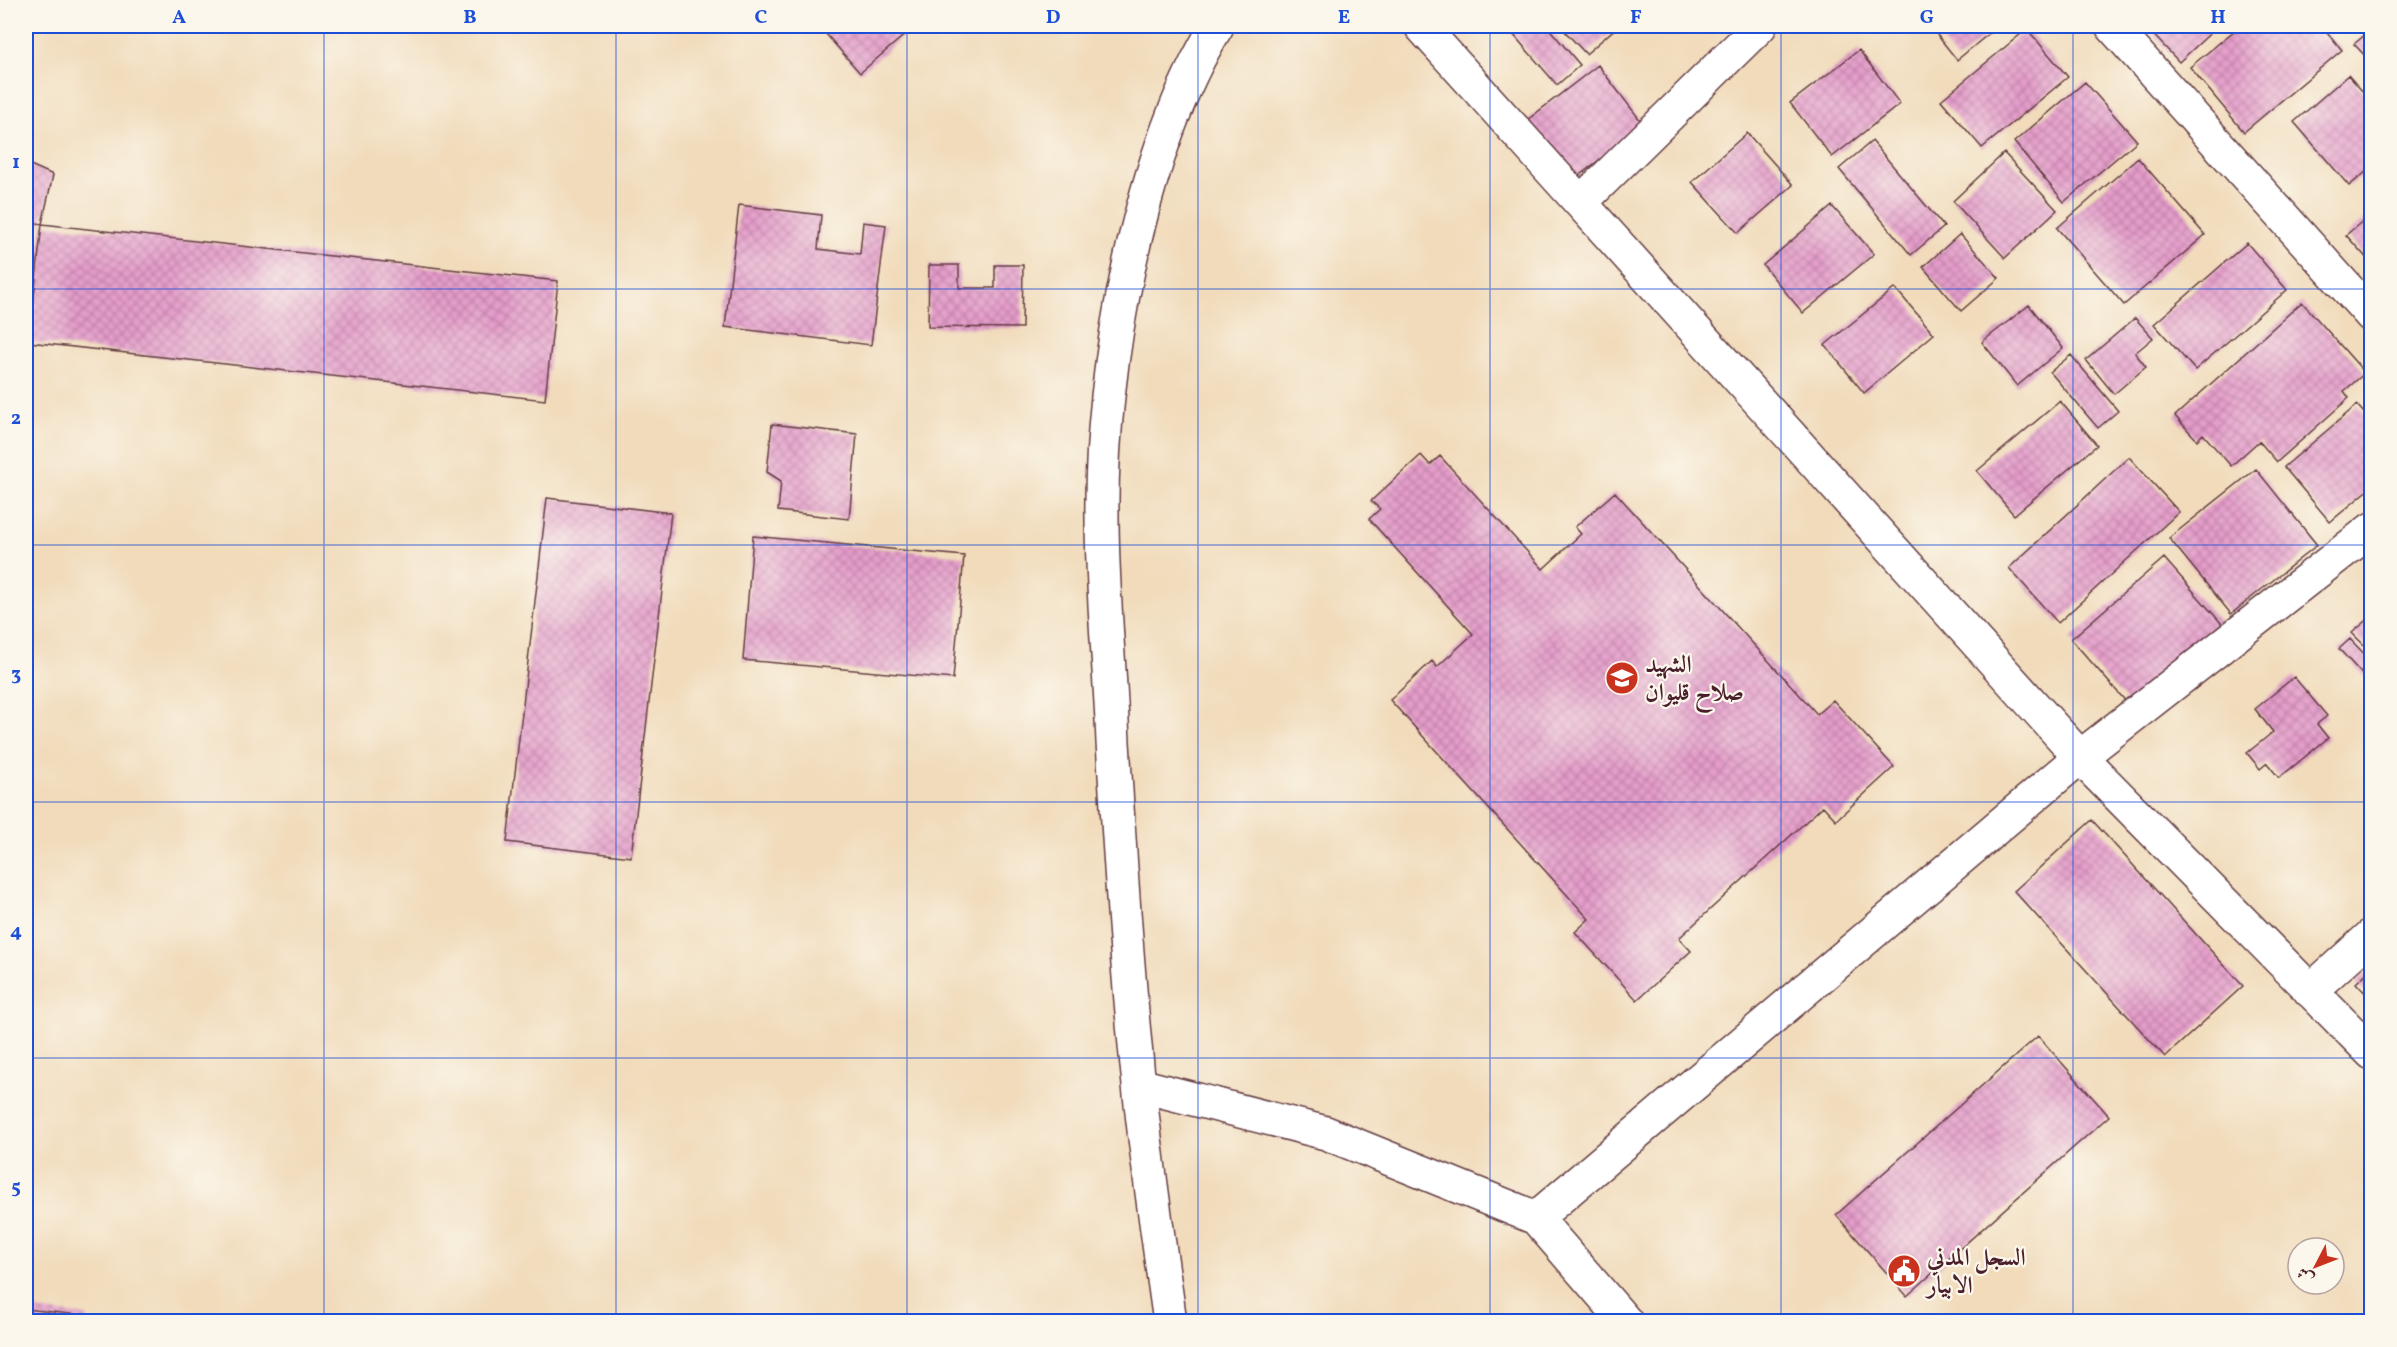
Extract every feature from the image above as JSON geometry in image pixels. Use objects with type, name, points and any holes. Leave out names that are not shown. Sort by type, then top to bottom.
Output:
[{"type":"street","points":[[1170,1322],[1139,1085],[1117,815],[1101,515],[1109,388],[1130,262],[1155,166],[1199,55],[1217,26]]},
{"type":"street","points":[[1421,26],[2080,757],[2372,1053]]},
{"type":"street","points":[[1581,202],[1760,26]]},
{"type":"street","points":[[2112,26],[2372,316]]},
{"type":"street","points":[[1536,1218],[2080,757],[2372,529]]},
{"type":"street","points":[[2310,991],[2372,935]]},
{"type":"street","points":[[1139,1085],[1326,1133],[1536,1218],[1626,1322]]},
{"type":"building","points":[[819,26],[915,26],[860,73]]},
{"type":"building","points":[[1506,26],[1547,26],[1580,65],[1557,85]]},
{"type":"building","points":[[1560,26],[1618,26],[1586,54]]},
{"type":"building","points":[[1930,26],[1998,26],[1957,60]]},
{"type":"building","points":[[2145,26],[2218,26],[2179,62]]},
{"type":"building","points":[[2240,26],[2322,26],[2342,50],[2244,132],[2190,67]]},
{"type":"building","points":[[2027,29],[2068,77],[1982,148],[1941,100]]},
{"type":"building","points":[[2372,29],[2372,63],[2354,44]]},
{"type":"building","points":[[1859,50],[1900,104],[1832,157],[1790,103]]},
{"type":"building","points":[[1598,65],[1644,125],[1572,181],[1526,121]]},
{"type":"building","points":[[2348,75],[2372,102],[2372,167],[2349,186],[2294,122]]},
{"type":"building","points":[[2085,82],[2137,141],[2064,202],[2014,142]]},
{"type":"building","points":[[1747,133],[1793,185],[1738,233],[1692,182]]},
{"type":"building","points":[[1872,141],[1944,227],[1911,255],[1839,169]]},
{"type":"building","points":[[2004,153],[2057,210],[2005,258],[1953,201]]},
{"type":"building","points":[[2138,158],[2205,235],[2124,305],[2057,228]]},
{"type":"building","points":[[26,163],[53,175],[42,224],[26,221]]},
{"type":"building","points":[[739,205],[821,215],[818,249],[860,254],[863,222],[886,225],[871,345],[725,327]]},
{"type":"building","points":[[1832,206],[1874,254],[1803,313],[1763,265]]},
{"type":"building","points":[[2372,213],[2372,264],[2346,235]]},
{"type":"building","points":[[42,224],[558,281],[545,400],[29,342]]},
{"type":"building","points":[[1960,234],[1999,278],[1961,311],[1923,267]]},
{"type":"building","points":[[2247,243],[2287,290],[2195,370],[2154,324]]},
{"type":"building","points":[[929,265],[959,265],[959,288],[995,288],[995,265],[1023,265],[1022,328],[928,327]]},
{"type":"building","points":[[1895,288],[1934,334],[1864,393],[1825,345]]},
{"type":"building","points":[[2302,302],[2365,373],[2344,391],[2349,398],[2277,462],[2259,441],[2231,466],[2203,434],[2197,440],[2175,416]]},
{"type":"building","points":[[2029,305],[2063,348],[2017,386],[1982,342]]},
{"type":"building","points":[[2135,318],[2153,338],[2135,353],[2146,367],[2114,394],[2086,360]]},
{"type":"building","points":[[2071,355],[2118,411],[2098,428],[2050,372]]},
{"type":"building","points":[[2060,401],[2097,445],[2014,515],[1977,471]]},
{"type":"building","points":[[2357,405],[2372,422],[2372,487],[2330,522],[2284,467]]},
{"type":"building","points":[[772,424],[857,434],[849,519],[778,511],[781,481],[767,472]]},
{"type":"building","points":[[1421,455],[1430,465],[1440,456],[1543,569],[1581,534],[1575,527],[1615,492],[1817,714],[1833,700],[1894,767],[1836,820],[1823,806],[1679,938],[1691,951],[1637,1000],[1575,932],[1589,919],[1390,700],[1432,661],[1437,667],[1473,634],[1369,519],[1380,509],[1371,501]]},
{"type":"building","points":[[2129,457],[2179,512],[2058,623],[2009,568]]},
{"type":"building","points":[[2256,469],[2317,545],[2231,614],[2169,538]]},
{"type":"building","points":[[547,498],[671,513],[631,857],[507,842]]},
{"type":"building","points":[[753,536],[964,556],[953,679],[743,660]]},
{"type":"building","points":[[2164,558],[2222,624],[2129,705],[2071,639]]},
{"type":"building","points":[[2372,616],[2372,643],[2367,648],[2352,633]]},
{"type":"building","points":[[2350,639],[2372,662],[2372,685],[2339,649]]},
{"type":"building","points":[[2294,677],[2327,716],[2317,724],[2328,738],[2279,778],[2267,763],[2260,769],[2247,753],[2273,732],[2255,709]]},
{"type":"building","points":[[2092,820],[2243,986],[2165,1057],[2014,891]]},
{"type":"building","points":[[2372,968],[2372,1000],[2356,983]]},
{"type":"building","points":[[2038,1036],[2109,1116],[1907,1296],[1836,1215]]},
{"type":"building","points":[[26,1309],[87,1316],[86,1322],[26,1322]]},
{"type":"place","name":"الشهيد صلاح قليوان","points":[[1622,678]]},
{"type":"place","name":"السجل المدني الابيار","points":[[1904,1271]]}]
